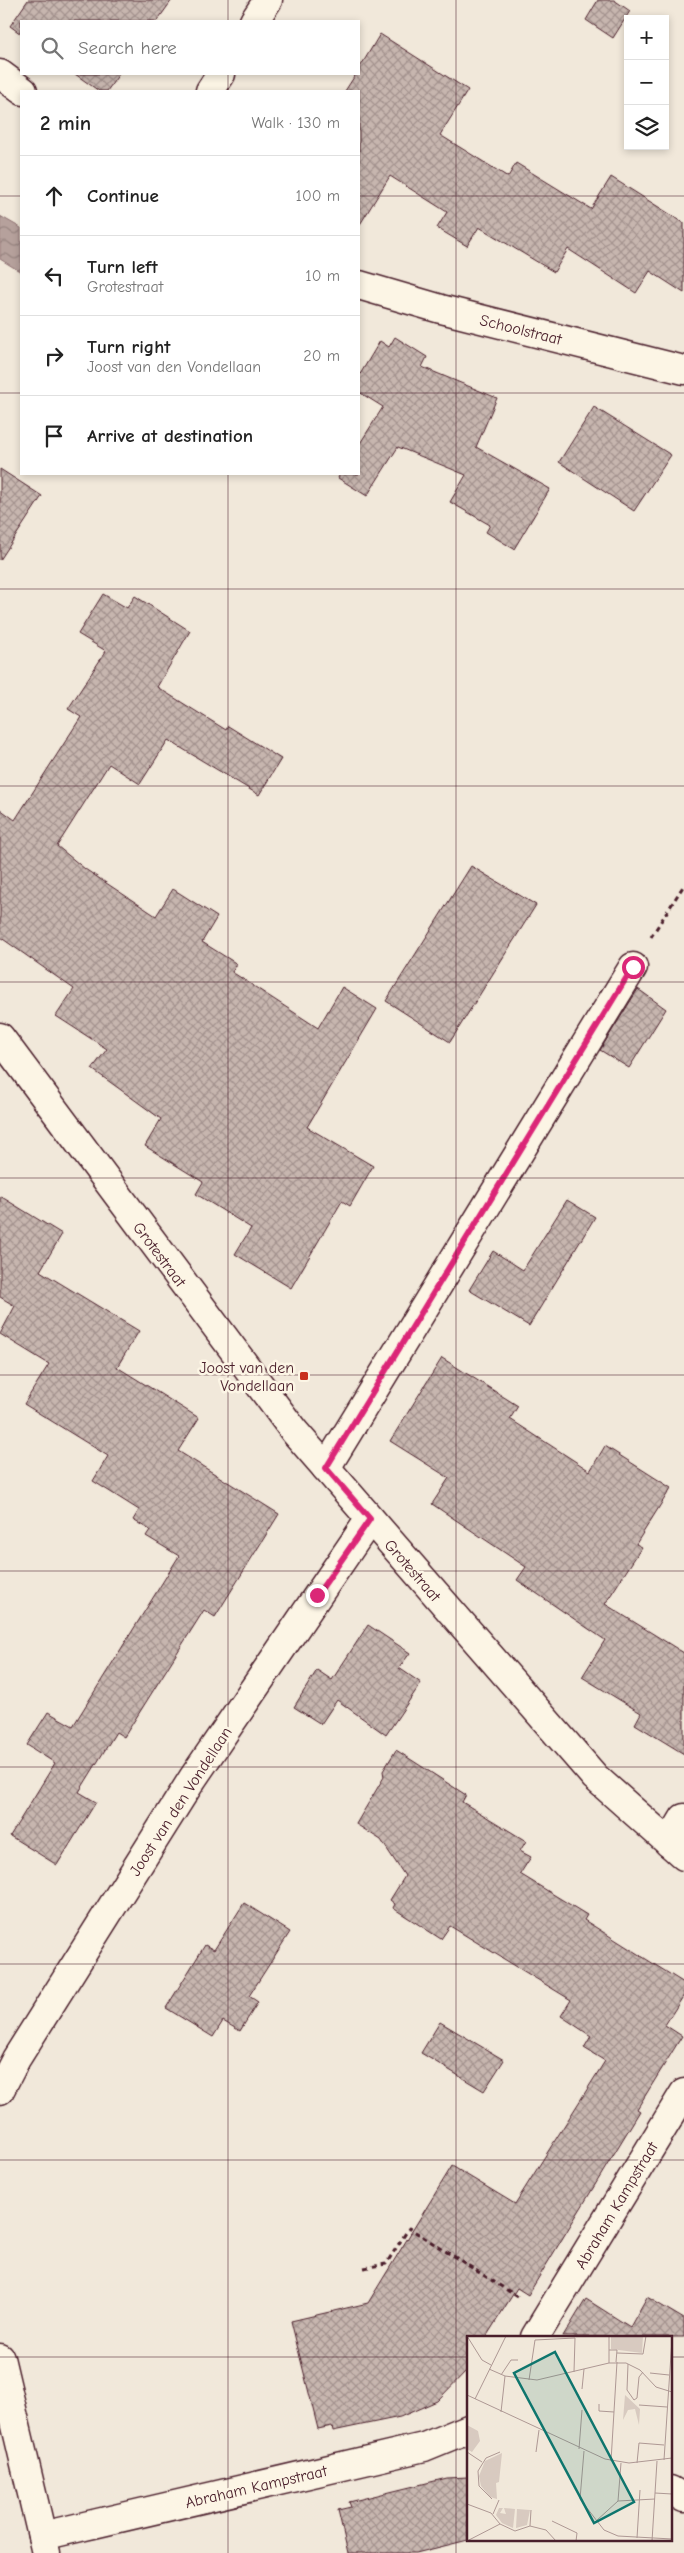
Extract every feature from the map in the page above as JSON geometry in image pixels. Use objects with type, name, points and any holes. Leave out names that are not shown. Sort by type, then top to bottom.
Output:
[{"type":"street","points":[[255,20],[268,0]]},
{"type":"street","points":[[0,74],[22,90]]},
{"type":"street","points":[[211,90],[220,75]]},
{"type":"street","name":"Schoolstraat","points":[[360,286],[441,309],[684,370]]},
{"type":"street","points":[[326,1468],[633,967]]},
{"type":"street","name":"Grotestraat","points":[[0,1037],[148,1238],[294,1431],[595,1777],[676,1849]]},
{"type":"street","name":"Joost van den Vondellaan","points":[[0,2090],[16,2059],[193,1778],[370,1519]]},
{"type":"street","points":[[676,1849],[684,1818]]},
{"type":"street","name":"Abraham Kampstraat","points":[[541,2326],[684,2093]]},
{"type":"street","points":[[0,2358],[44,2545]]},
{"type":"street","name":"Abraham Kampstraat","points":[[44,2545],[424,2447],[467,2429]]},
{"type":"street","points":[[672,2491],[684,2498]]},
{"type":"path","points":[[633,967],[684,885]]},
{"type":"path","points":[[364,2268],[386,2264],[409,2228],[541,2326]]},
{"type":"water","points":[[0,216],[20,227],[20,271],[0,259]]},
{"type":"building","points":[[28,0],[172,0],[158,20],[20,20],[20,33],[10,26]]},
{"type":"building","points":[[598,0],[614,0],[630,11],[627,15],[624,15],[624,21],[613,38],[586,20]]},
{"type":"building","points":[[380,34],[468,90],[440,135],[508,177],[516,163],[591,209],[611,177],[684,223],[684,293],[650,271],[636,293],[568,249],[554,272],[479,227],[467,246],[437,228],[447,212],[390,176],[360,224],[360,90],[346,90],[355,75],[360,75],[360,67]]},
{"type":"building","points":[[76,75],[118,75],[108,90],[98,90]]},
{"type":"building","points":[[395,337],[427,357],[422,367],[497,398],[476,447],[550,489],[514,549],[486,532],[490,525],[450,502],[466,475],[398,447],[367,496],[338,478],[340,475],[360,475],[360,443],[383,407],[360,393],[360,374],[380,341],[389,347]]},
{"type":"building","points":[[594,407],[671,455],[634,511],[559,462]]},
{"type":"building","points":[[0,469],[42,496],[0,560]]},
{"type":"building","points":[[103,594],[127,608],[135,596],[190,631],[157,687],[226,730],[228,726],[281,759],[259,795],[168,740],[140,784],[109,764],[57,846],[85,869],[156,916],[173,889],[217,917],[202,942],[237,964],[232,972],[318,1028],[342,987],[377,1009],[307,1127],[373,1166],[350,1206],[342,1201],[291,1288],[235,1254],[251,1228],[196,1194],[203,1182],[145,1146],[161,1119],[92,1069],[107,1049],[56,1016],[74,989],[0,937],[0,809],[15,820],[81,717],[68,709],[106,651],[78,634]]},
{"type":"building","points":[[471,866],[536,905],[450,1042],[386,1001]]},
{"type":"building","points":[[638,989],[666,1009],[629,1068],[600,1050]]},
{"type":"building","points":[[0,1196],[62,1234],[40,1271],[139,1331],[117,1367],[199,1418],[178,1451],[279,1514],[215,1617],[204,1610],[124,1737],[116,1732],[79,1792],[96,1802],[57,1865],[10,1836],[55,1763],[27,1745],[48,1712],[73,1726],[179,1556],[146,1536],[150,1530],[133,1520],[139,1510],[93,1481],[108,1456],[24,1404],[49,1364],[0,1334],[15,1306],[0,1297]]},
{"type":"building","points":[[567,1200],[595,1217],[529,1326],[469,1290],[493,1251],[523,1270]]},
{"type":"building","points":[[442,1358],[518,1406],[510,1419],[590,1471],[605,1446],[671,1488],[636,1544],[642,1547],[605,1604],[684,1653],[684,1754],[635,1724],[641,1713],[582,1677],[605,1640],[517,1580],[526,1567],[432,1504],[449,1478],[390,1441]]},
{"type":"building","points":[[368,1625],[410,1653],[399,1668],[421,1683],[386,1735],[337,1700],[321,1724],[294,1707],[317,1670],[332,1680]]},
{"type":"building","points":[[396,1750],[466,1795],[462,1802],[526,1841],[520,1851],[531,1857],[520,1874],[587,1915],[584,1920],[684,1983],[684,1995],[665,2025],[682,2036],[637,2109],[640,2111],[528,2295],[517,2288],[487,2336],[467,2336],[467,2370],[437,2401],[400,2417],[333,2431],[332,2426],[318,2429],[291,2321],[368,2303],[452,2166],[515,2204],[605,2061],[584,2048],[591,2036],[561,2016],[571,2000],[450,1926],[441,1939],[393,1908],[395,1904],[390,1900],[405,1876],[381,1840],[356,1824],[384,1777],[383,1771]]},
{"type":"building","points":[[244,1903],[290,1932],[249,1996],[258,2002],[240,2031],[223,2021],[213,2037],[166,2008],[205,1945],[214,1950]]},
{"type":"building","points":[[440,2022],[504,2060],[484,2091],[421,2053]]},
{"type":"building","points":[[647,2297],[684,2319],[684,2337],[564,2336],[586,2299],[630,2327]]},
{"type":"building","points":[[467,2477],[468,2540],[416,2553],[348,2553],[338,2510],[351,2507],[349,2502],[447,2478]]},
{"type":"place","name":"Joost van den Vondellaan","points":[[304,1376]]},
{"type":"route","points":[[317,1595],[370,1519],[326,1468],[633,967]]}]
